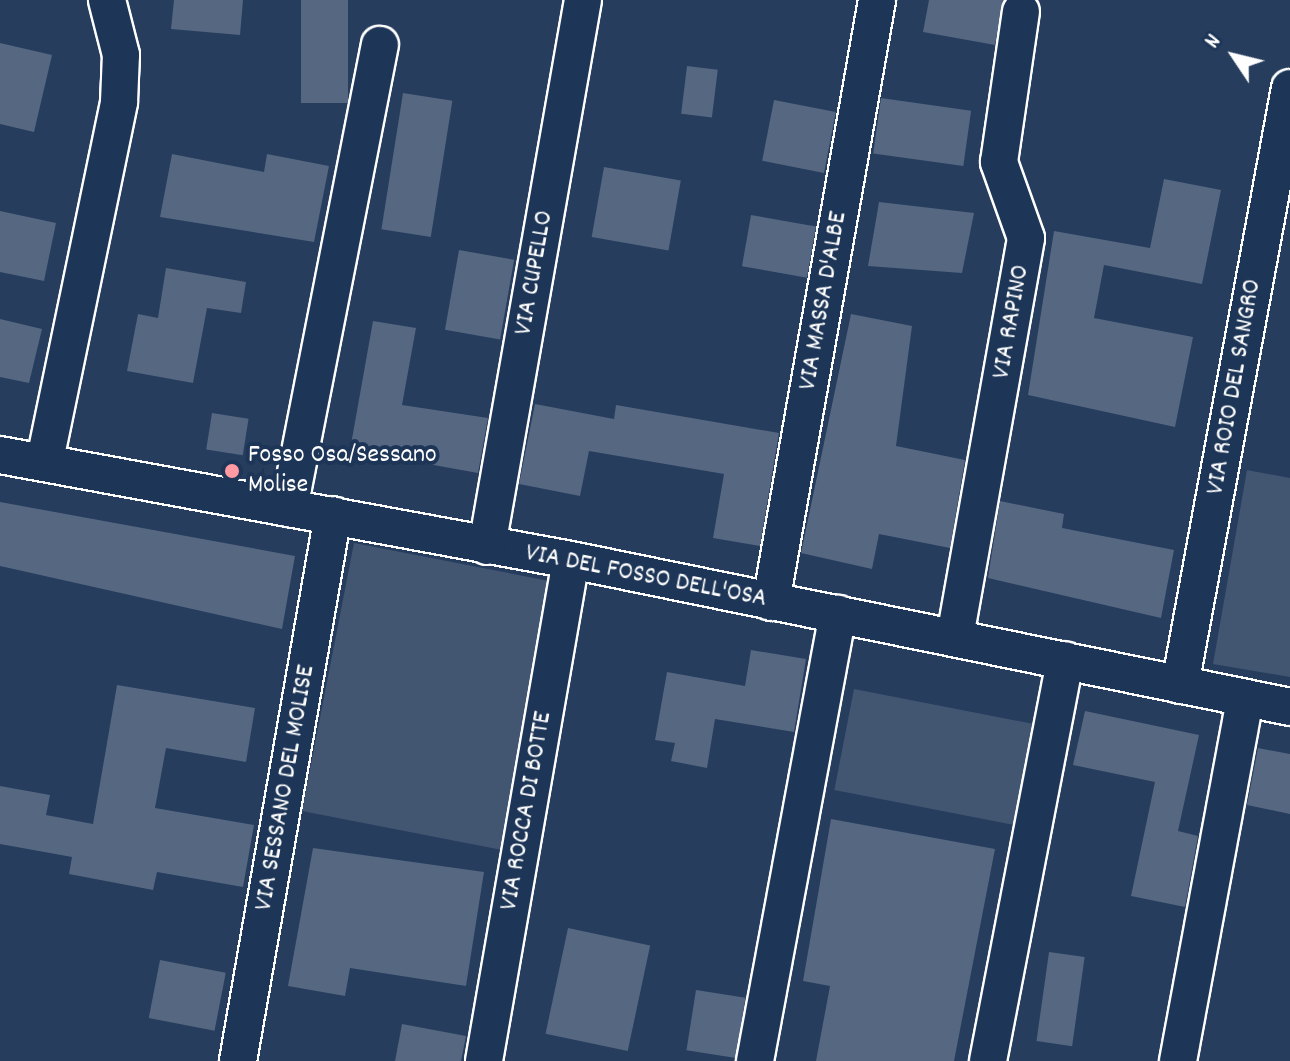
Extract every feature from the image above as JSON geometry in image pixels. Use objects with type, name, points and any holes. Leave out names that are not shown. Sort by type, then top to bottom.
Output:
[{"type":"street","points":[[45,460],[119,102],[121,55],[107,0]]},
{"type":"street","name":"VIA CUPELLO","points":[[487,546],[583,0]]},
{"type":"street","name":"VIA MASSA D'ALBE","points":[[771,602],[877,0]]},
{"type":"street","name":"VIA RAPINO","points":[[955,637],[1026,238],[999,162],[1021,12]]},
{"type":"street","points":[[289,508],[380,45]]},
{"type":"street","name":"VIA ROIO DEL SANGRO","points":[[1180,685],[1290,88]]},
{"type":"street","name":"VIA DEL FOSSO DELL'OSA","points":[[0,455],[45,460],[571,560],[1290,707]]},
{"type":"street","name":"VIA SESSANO DEL MOLISE","points":[[238,1061],[333,515]]},
{"type":"street","name":"VIA ROCCA DI BOTTE","points":[[484,1061],[571,560]]},
{"type":"street","points":[[755,1061],[838,614]]},
{"type":"street","points":[[988,1061],[1065,660]]},
{"type":"street","points":[[1178,1061],[1245,700]]},
{"type":"shaded area","points":[[1247,470],[1290,478],[1290,677],[1213,664]]},
{"type":"shaded area","points":[[354,543],[554,582],[502,850],[302,811]]},
{"type":"shaded area","points":[[854,689],[1037,724],[1017,826],[834,790]]},
{"type":"building","points":[[174,0],[243,0],[240,35],[171,29]]},
{"type":"building","points":[[301,0],[348,0],[348,103],[301,103]]},
{"type":"building","points":[[929,0],[1003,0],[995,45],[923,32]]},
{"type":"building","points":[[0,43],[52,55],[34,132],[0,124]]},
{"type":"building","points":[[687,66],[718,70],[712,117],[681,114]]},
{"type":"building","points":[[403,93],[452,101],[431,237],[381,229]]},
{"type":"building","points":[[881,98],[971,111],[963,166],[873,153]]},
{"type":"building","points":[[774,100],[836,112],[824,173],[762,161]]},
{"type":"building","points":[[172,154],[264,172],[267,154],[329,166],[314,242],[160,217]]},
{"type":"building","points":[[604,167],[681,181],[668,250],[592,237]]},
{"type":"building","points":[[1164,179],[1221,190],[1202,284],[1104,265],[1094,318],[1193,337],[1175,427],[1028,395],[1054,231],[1150,248]]},
{"type":"building","points":[[879,202],[974,213],[962,273],[868,266]]},
{"type":"building","points":[[0,211],[56,223],[44,281],[0,272]]},
{"type":"building","points":[[751,215],[816,226],[807,278],[742,266]]},
{"type":"building","points":[[459,250],[514,260],[500,339],[445,330]]},
{"type":"building","points":[[166,268],[246,282],[241,313],[207,308],[193,383],[127,371],[138,314],[158,318]]},
{"type":"building","points":[[851,314],[912,326],[896,446],[965,460],[950,548],[879,534],[872,569],[801,553]]},
{"type":"building","points":[[0,319],[42,329],[29,383],[0,377]]},
{"type":"building","points":[[373,321],[416,328],[402,405],[488,418],[478,473],[350,450]]},
{"type":"building","points":[[535,404],[614,419],[616,405],[779,433],[760,546],[713,538],[724,474],[589,451],[580,496],[519,484]]},
{"type":"building","points":[[212,413],[249,419],[243,455],[206,450]]},
{"type":"building","points":[[1000,501],[1064,514],[1062,528],[1174,550],[1161,618],[988,578]]},
{"type":"building","points":[[0,502],[295,556],[282,629],[0,566]]},
{"type":"building","points":[[751,650],[806,659],[794,732],[715,719],[707,768],[671,761],[675,743],[655,740],[667,672],[745,686]]},
{"type":"building","points":[[117,685],[255,708],[246,762],[166,748],[155,808],[254,825],[243,887],[157,872],[153,890],[69,874],[72,857],[0,844],[0,786],[50,795],[46,815],[93,824]]},
{"type":"building","points":[[1085,711],[1199,735],[1178,831],[1198,836],[1185,907],[1131,896],[1155,782],[1073,765]]},
{"type":"building","points":[[1258,748],[1290,754],[1290,814],[1247,805]]},
{"type":"building","points":[[831,819],[995,849],[954,1061],[816,1061],[830,986],[803,981]]},
{"type":"building","points":[[313,848],[484,872],[466,986],[350,968],[345,996],[288,986]]},
{"type":"building","points":[[568,928],[650,945],[628,1051],[546,1034]]},
{"type":"building","points":[[1049,952],[1085,957],[1072,1046],[1036,1041]]},
{"type":"building","points":[[160,960],[226,973],[215,1031],[149,1018]]},
{"type":"building","points":[[696,990],[745,998],[736,1058],[686,1050]]},
{"type":"building","points":[[402,1024],[466,1036],[461,1061],[395,1061]]},
{"type":"place","name":"Fosso Osa/Sessano Molise","points":[[232,471]]}]
